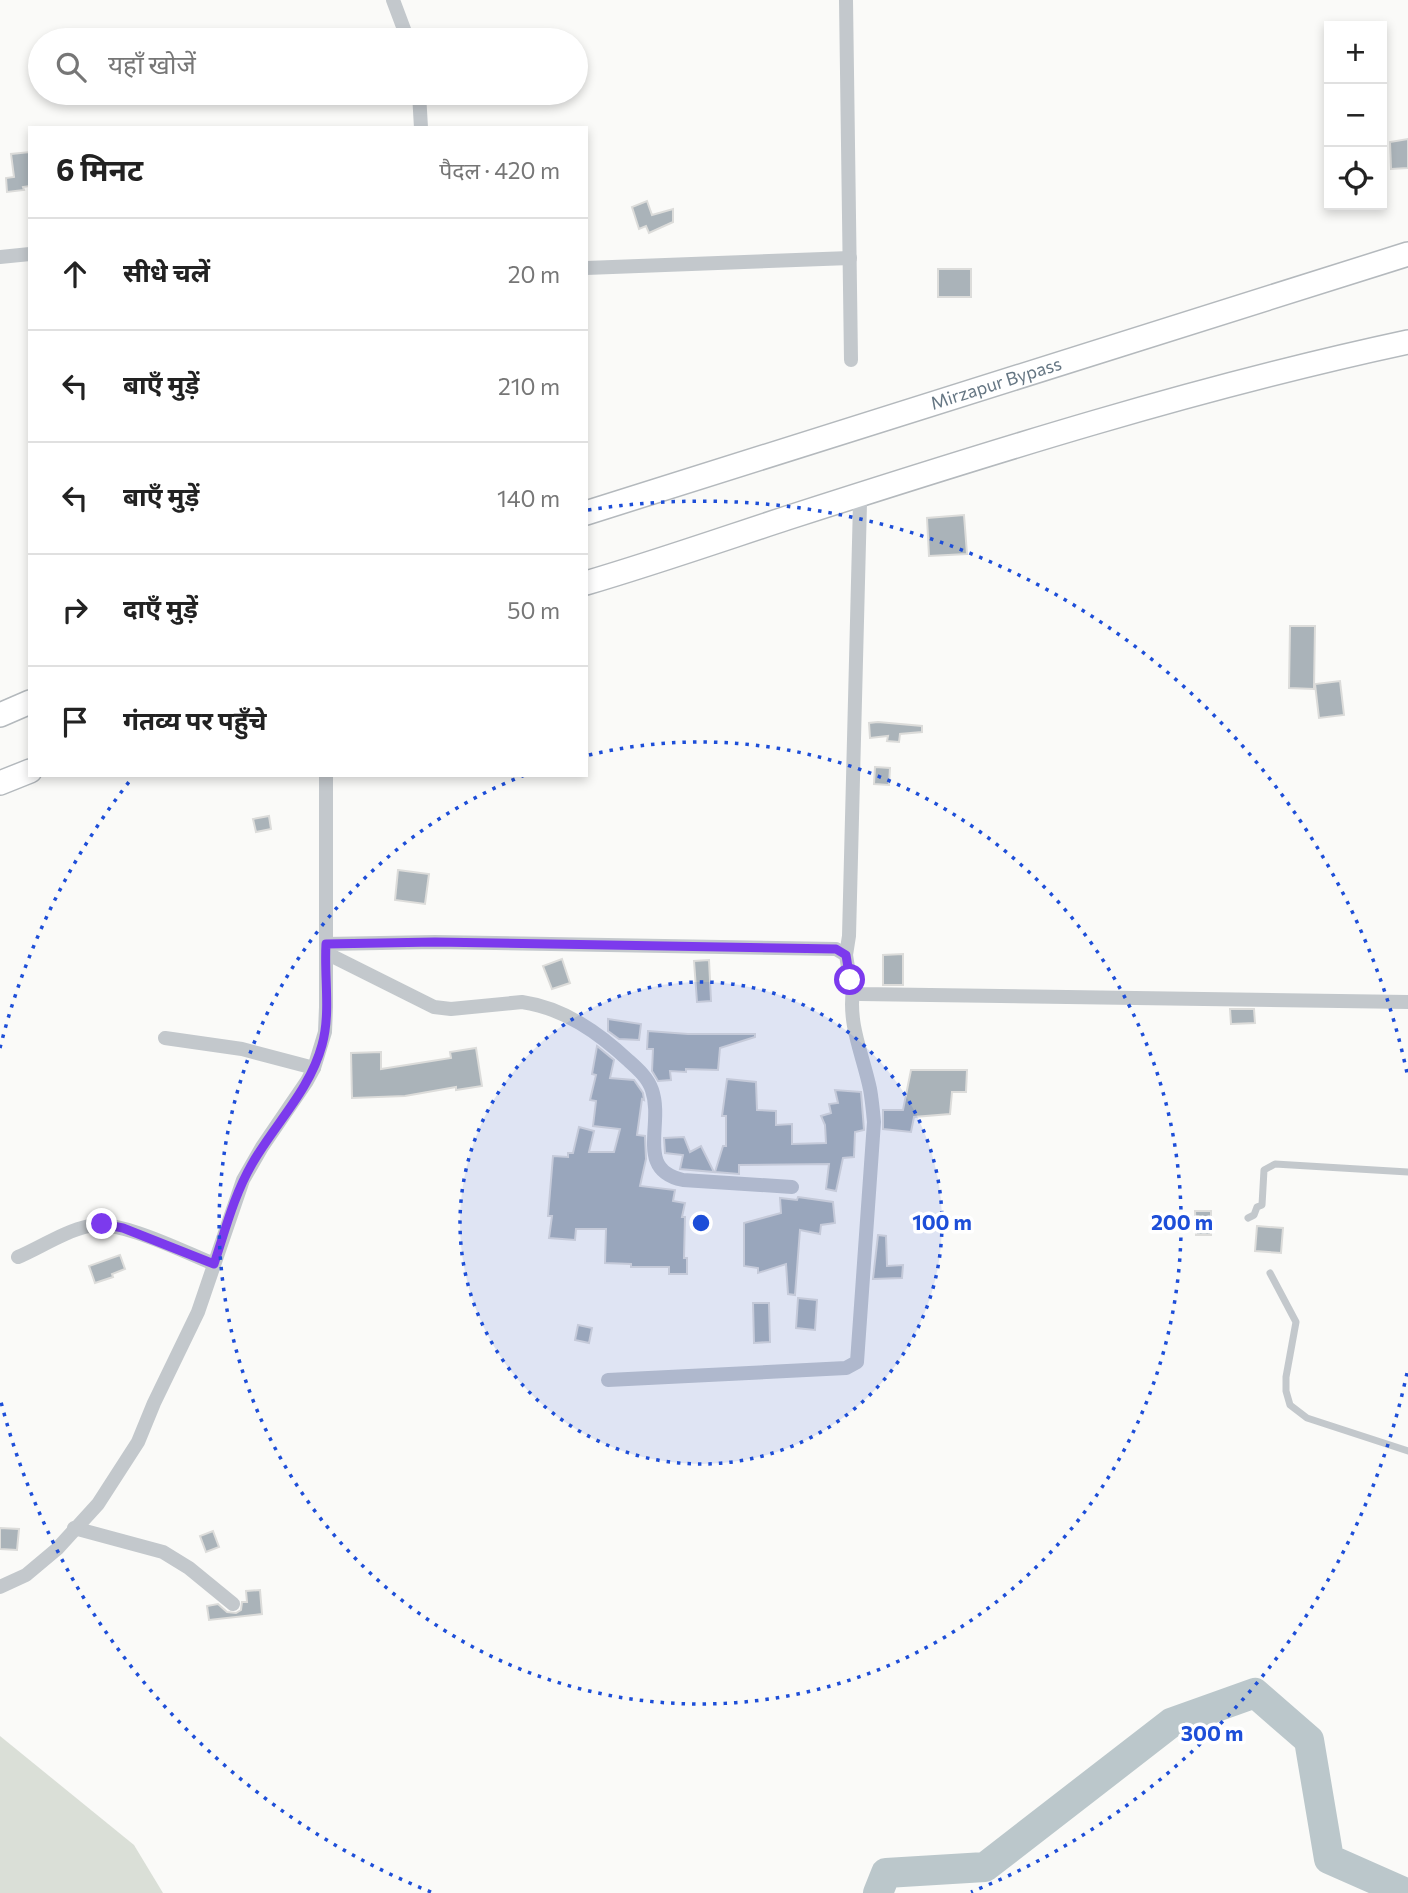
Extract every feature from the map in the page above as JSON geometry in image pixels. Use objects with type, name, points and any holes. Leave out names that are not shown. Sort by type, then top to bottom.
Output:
[{"type":"highway","name":"Mirzapur Bypass","points":[[588,512],[1408,254]]},
{"type":"highway","points":[[588,582],[799,514],[1170,400],[1299,365],[1408,342]]},
{"type":"highway","points":[[0,715],[28,703]]},
{"type":"highway","points":[[0,783],[28,772]]},
{"type":"street","points":[[393,0],[404,28]]},
{"type":"street","points":[[846,0],[851,360]]},
{"type":"street","points":[[420,105],[421,126]]},
{"type":"street","points":[[0,257],[28,254]]},
{"type":"street","points":[[588,268],[850,258]]},
{"type":"street","points":[[608,1380],[846,1368],[857,1362],[874,1122],[871,1091],[853,1023],[853,990],[846,955],[854,797],[860,503]]},
{"type":"street","points":[[0,1587],[40,1565],[98,1504],[138,1442],[198,1312],[243,1181],[314,1068],[325,1032],[327,777]]},
{"type":"street","points":[[326,948],[435,942],[836,949],[846,955]]},
{"type":"street","points":[[326,948],[434,1007],[451,1009],[522,1002],[575,1020],[608,1041],[650,1085],[654,1102],[655,1161],[661,1171],[670,1177],[683,1180],[792,1187]]},
{"type":"street","points":[[853,990],[860,994],[1408,1002]]},
{"type":"street","points":[[165,1038],[242,1049],[314,1068]]},
{"type":"street","points":[[18,1256],[88,1226],[102,1224],[123,1228],[214,1264]]},
{"type":"street","points":[[74,1528],[163,1552],[189,1568],[233,1604]]},
{"type":"lane","points":[[1248,1218],[1262,1205],[1264,1170],[1275,1164],[1408,1172]]},
{"type":"lane","points":[[1270,1273],[1296,1322],[1286,1377],[1290,1405],[1307,1418],[1408,1451]]},
{"type":"shaded area","points":[[0,1736],[134,1845],[163,1893],[0,1893]]},
{"type":"building","points":[[1408,139],[1408,168],[1391,169],[1390,142]]},
{"type":"building","points":[[28,152],[28,186],[23,187],[24,190],[7,192],[6,178],[14,177],[11,154]]},
{"type":"building","points":[[647,201],[652,215],[673,209],[673,222],[649,233],[646,226],[639,229],[632,207]]},
{"type":"building","points":[[938,269],[971,269],[971,297],[938,297]]},
{"type":"building","points":[[964,515],[967,554],[929,556],[927,518]]},
{"type":"building","points":[[1290,626],[1315,626],[1314,689],[1289,688]]},
{"type":"building","points":[[1340,681],[1344,715],[1319,718],[1315,684]]},
{"type":"building","points":[[869,723],[922,726],[922,732],[900,734],[899,742],[887,741],[888,736],[870,738]]},
{"type":"building","points":[[875,767],[890,768],[889,785],[874,784]]},
{"type":"building","points":[[269,816],[271,829],[256,832],[253,819]]},
{"type":"building","points":[[398,870],[429,874],[425,904],[395,900]]},
{"type":"building","points":[[903,954],[903,985],[883,985],[883,955]]},
{"type":"building","points":[[562,959],[570,983],[552,989],[543,966]]},
{"type":"building","points":[[709,960],[711,1001],[697,1002],[694,961]]},
{"type":"building","points":[[1230,1009],[1254,1009],[1255,1023],[1231,1024]]},
{"type":"building","points":[[608,1019],[641,1024],[639,1040],[619,1039],[608,1031]]},
{"type":"building","points":[[648,1031],[755,1034],[755,1037],[720,1048],[718,1070],[670,1071],[671,1080],[658,1081],[652,1071],[653,1049],[647,1049]]},
{"type":"building","points":[[597,1046],[614,1060],[610,1078],[634,1080],[643,1093],[637,1135],[645,1136],[646,1159],[640,1186],[675,1190],[673,1201],[685,1203],[682,1217],[685,1217],[684,1258],[687,1258],[687,1274],[669,1274],[669,1267],[631,1267],[631,1264],[605,1263],[606,1229],[576,1229],[575,1240],[549,1238],[553,1156],[568,1157],[568,1153],[573,1153],[579,1127],[594,1131],[589,1152],[614,1152],[620,1129],[593,1126],[596,1101],[590,1100],[596,1075],[592,1074]]},
{"type":"building","points":[[476,1048],[482,1086],[456,1090],[456,1087],[405,1096],[352,1098],[351,1053],[381,1052],[381,1069],[451,1058],[450,1052]]},
{"type":"building","points":[[911,1070],[967,1070],[966,1092],[952,1092],[950,1114],[914,1117],[911,1132],[883,1129],[883,1110],[903,1110]]},
{"type":"building","points":[[727,1079],[756,1082],[757,1110],[776,1111],[776,1125],[792,1124],[792,1144],[826,1143],[825,1125],[821,1116],[831,1113],[829,1104],[838,1103],[835,1090],[861,1092],[864,1130],[855,1132],[854,1157],[843,1158],[836,1191],[826,1189],[829,1164],[739,1165],[739,1174],[715,1172],[723,1146],[726,1146],[726,1116],[722,1116]]},
{"type":"building","points":[[684,1137],[690,1152],[701,1146],[714,1172],[680,1169],[683,1155],[665,1153],[664,1138]]},
{"type":"building","points":[[798,1197],[833,1202],[835,1223],[821,1225],[820,1234],[800,1230],[795,1295],[788,1294],[786,1264],[758,1273],[758,1268],[744,1266],[744,1223],[781,1213],[780,1198],[797,1200]]},
{"type":"building","points":[[1195,1211],[1211,1211],[1211,1235],[1196,1235]]},
{"type":"building","points":[[1257,1226],[1283,1228],[1281,1253],[1255,1251]]},
{"type":"building","points":[[878,1235],[886,1236],[887,1266],[903,1265],[902,1278],[873,1279]]},
{"type":"building","points":[[120,1255],[125,1269],[112,1274],[113,1277],[95,1283],[89,1266]]},
{"type":"building","points":[[798,1298],[817,1300],[815,1330],[796,1328]]},
{"type":"building","points":[[753,1303],[769,1303],[770,1342],[754,1343]]},
{"type":"building","points":[[578,1325],[592,1328],[589,1343],[575,1340]]},
{"type":"building","points":[[0,1528],[19,1529],[17,1550],[0,1549]]},
{"type":"building","points":[[213,1531],[219,1547],[206,1552],[200,1536]]},
{"type":"building","points":[[260,1590],[262,1614],[209,1620],[207,1606],[218,1604],[227,1612],[236,1613],[241,1610],[242,1602],[247,1602],[246,1591]]},
{"type":"waterway","points":[[878,1893],[886,1873],[985,1867],[1171,1723],[1255,1693],[1309,1740],[1329,1859],[1406,1893]]},
{"type":"route","points":[[102,1224],[123,1228],[214,1264],[243,1181],[262,1147],[307,1081],[322,1047],[326,1007],[326,944],[435,942],[836,949],[846,955],[850,980]]}]
